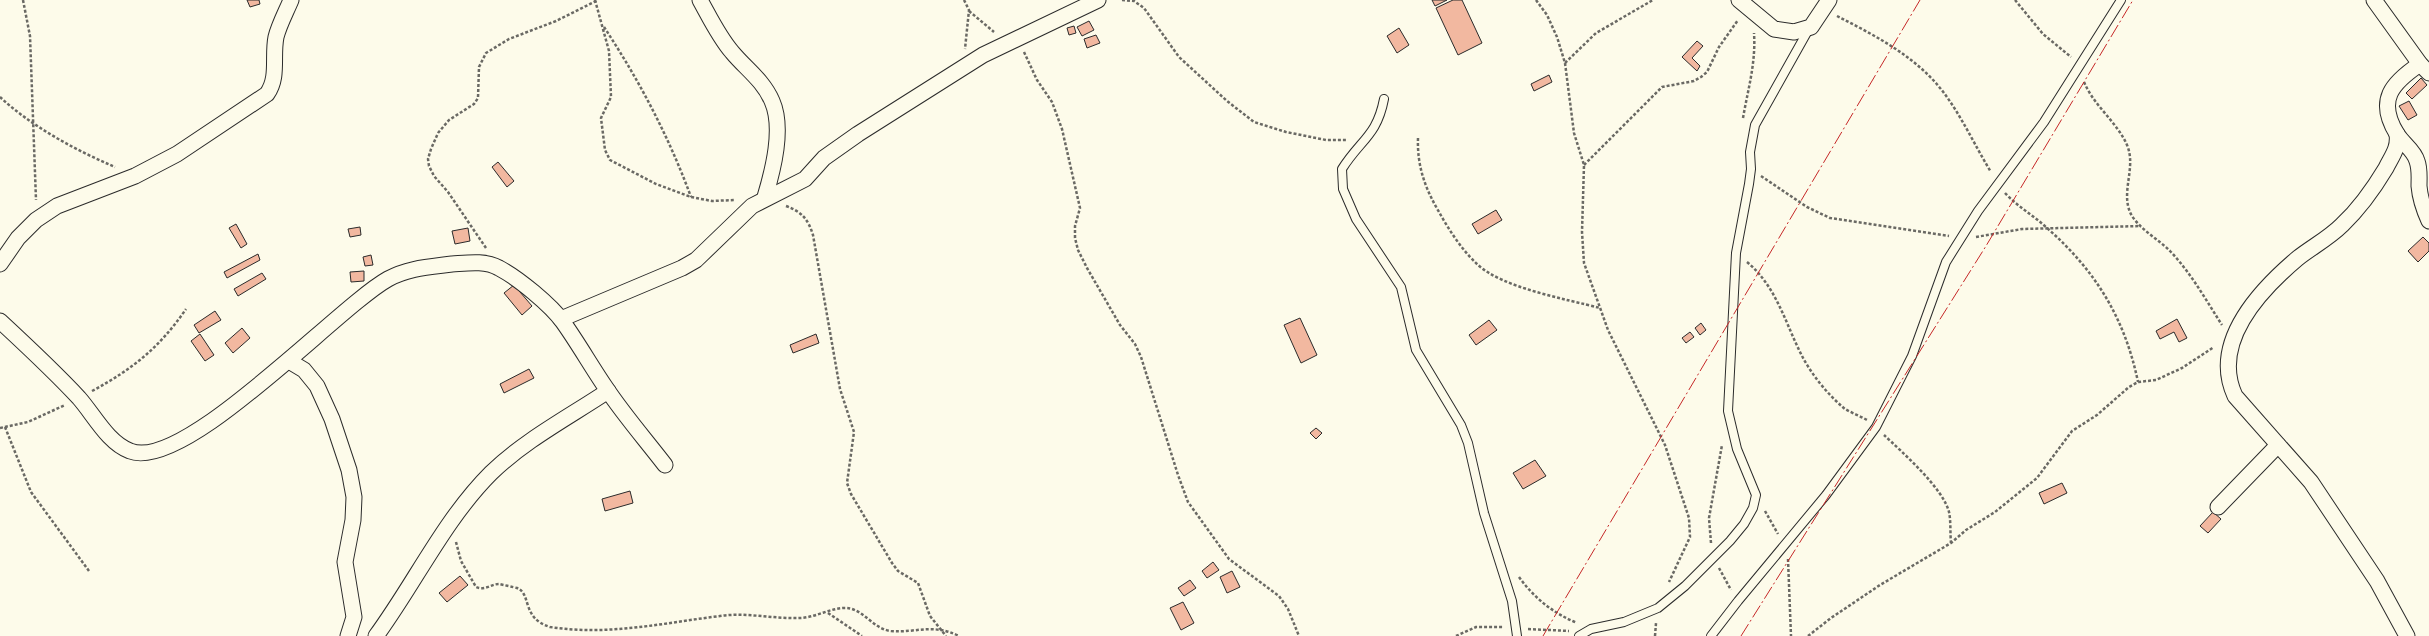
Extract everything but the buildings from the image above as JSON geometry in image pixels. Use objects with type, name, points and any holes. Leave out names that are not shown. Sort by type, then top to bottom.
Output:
[{"type":"street","points":[[0,264],[18,238],[36,220],[57,206],[135,176],[177,154],[267,94],[272,87],[275,76],[276,37],[291,0]]},
{"type":"street","points":[[700,0],[723,41],[733,54],[760,80],[773,102],[778,134],[765,197]]},
{"type":"street","points":[[561,319],[682,268],[696,260],[739,216],[765,197],[805,179],[824,158],[835,149],[965,66],[1011,40],[1098,0]]},
{"type":"street","points":[[2374,0],[2424,69],[2400,78],[2390,89],[2387,98],[2391,120],[2397,134],[2417,160],[2421,195],[2429,221]]},
{"type":"street","points":[[1746,7],[1767,24],[1781,31],[1794,32],[1810,27],[1826,5]]},
{"type":"street","points":[[2397,134],[2398,146],[2394,154],[2378,181],[2358,208],[2341,226],[2277,276],[2255,301],[2238,328],[2232,342],[2230,357],[2231,388],[2235,396],[2311,482],[2377,581],[2407,636]]},
{"type":"street","points":[[0,321],[79,398],[105,430],[123,447],[132,452],[150,452],[169,446],[191,435],[289,361],[371,289],[390,278],[414,268],[469,263],[498,267],[561,319],[608,391],[665,465]]},
{"type":"street","points":[[289,361],[304,370],[317,386],[332,419],[349,470],[354,497],[354,520],[345,562],[354,617],[348,636]]},
{"type":"street","points":[[376,636],[451,524],[491,473],[512,455],[608,391]]},
{"type":"street","points":[[2218,507],[2278,445]]},
{"type":"lane","points":[[1711,636],[1826,495],[1876,427],[1912,356],[1935,286],[1946,262],[1960,238],[2044,122],[2121,0]]},
{"type":"lane","points":[[1585,633],[1624,622],[1658,608],[1685,586],[1713,558],[1744,524],[1753,508],[1756,495],[1737,449],[1728,411],[1736,253],[1751,169],[1750,152],[1755,125],[1810,27]]},
{"type":"lane","points":[[1384,99],[1381,117],[1375,129],[1342,169],[1343,188],[1359,225],[1401,286],[1416,350],[1424,366],[1450,404],[1461,425],[1484,513],[1512,601],[1517,632]]},
{"type":"path","points":[[23,0],[30,36],[36,220]]},
{"type":"path","points":[[498,267],[475,231],[434,176],[428,158],[431,149],[438,133],[449,120],[474,104],[478,98],[478,67],[486,54],[509,39],[597,0],[609,51],[611,97],[603,111],[602,125],[605,150],[610,160],[656,184],[691,197],[712,201],[743,199]]},
{"type":"path","points":[[964,0],[968,10],[965,66]]},
{"type":"path","points":[[1122,0],[1134,1],[1144,8],[1179,57],[1227,101],[1254,122],[1286,132],[1362,144]]},
{"type":"path","points":[[1536,0],[1554,32],[1565,63],[1574,133],[1584,165],[1582,250],[1588,278],[1620,356],[1665,445],[1691,528],[1690,537],[1658,608],[1655,636]]},
{"type":"path","points":[[1565,63],[1596,33],[1611,22],[1653,0]]},
{"type":"path","points":[[2015,0],[2043,34],[2068,53],[2078,68],[2094,99],[2127,145],[2130,165],[2127,202],[2134,218],[2170,252],[2184,268],[2202,292],[2228,336],[2238,328]]},
{"type":"path","points":[[1826,5],[1900,51],[1944,93],[1998,184],[2017,206],[2047,227],[2080,261],[2106,295],[2120,322],[2131,351],[2138,382]]},
{"type":"path","points":[[1584,165],[1662,87],[1694,81],[1701,78],[1707,72],[1719,47],[1746,7]]},
{"type":"path","points":[[1743,123],[1755,51],[1746,7]]},
{"type":"path","points":[[968,10],[1011,40],[1052,102],[1062,129],[1080,208],[1075,226],[1075,238],[1078,250],[1120,325],[1135,344],[1141,357],[1188,502],[1229,559],[1279,596],[1288,609],[1299,636]]},
{"type":"path","points":[[602,25],[625,60],[671,145],[691,197]]},
{"type":"path","points":[[0,96],[10,107],[34,123],[96,159],[135,176]]},
{"type":"path","points":[[1418,138],[1417,157],[1428,194],[1442,218],[1477,264],[1516,285],[1600,308]]},
{"type":"path","points":[[1751,169],[1789,196],[1830,218],[1960,238],[2047,227],[2141,226]]},
{"type":"path","points":[[765,197],[798,211],[808,220],[813,235],[840,389],[854,432],[847,483],[851,494],[898,571],[918,583],[930,616],[946,636]]},
{"type":"path","points":[[1736,253],[1757,271],[1772,290],[1802,355],[1829,394],[1846,409],[1876,427],[1917,467],[1938,492],[1948,511],[1951,543]]},
{"type":"path","points":[[0,428],[28,422],[79,398],[132,366],[154,349],[170,333],[186,309]]},
{"type":"path","points":[[1808,636],[1831,618],[1880,585],[1951,543],[1966,530],[1995,512],[2037,478],[2072,431],[2097,414],[2129,386],[2138,382],[2156,380],[2182,368],[2216,346]]},
{"type":"path","points":[[4,427],[31,492],[89,571]]},
{"type":"path","points":[[1723,441],[1710,518],[1713,558],[1738,601]]},
{"type":"path","points":[[1756,495],[1785,546],[1791,576],[1791,636]]},
{"type":"path","points":[[451,524],[461,561],[476,587],[484,588],[499,584],[517,588],[526,600],[529,612],[534,619],[549,627],[597,635]]},
{"type":"path","points":[[1517,575],[1537,598],[1552,611],[1585,633]]},
{"type":"path","points":[[604,634],[683,624],[721,616],[799,618],[843,608],[853,609],[878,626],[890,631],[940,629],[959,636]]},
{"type":"path","points":[[828,612],[862,636]]},
{"type":"path","points":[[1456,636],[1476,627],[1517,632],[1585,633]]},
{"type":"power","points":[[1543,636],[1920,0]]},
{"type":"power","points":[[1741,636],[1986,246],[2133,0]]}]
